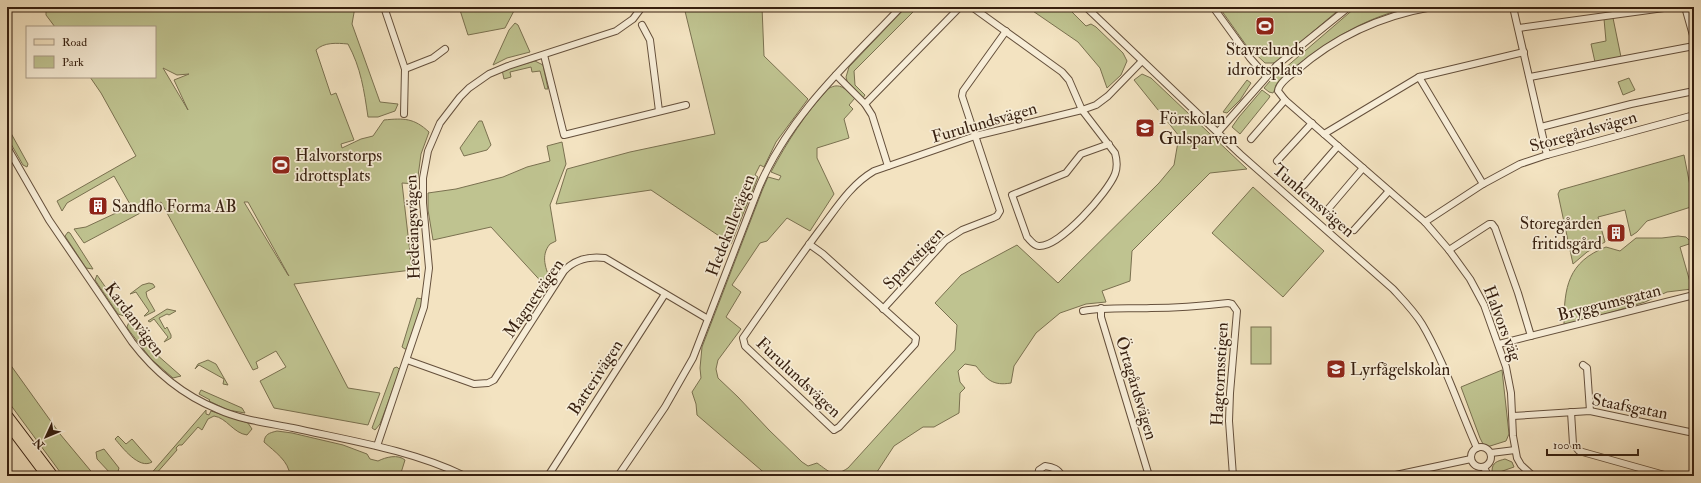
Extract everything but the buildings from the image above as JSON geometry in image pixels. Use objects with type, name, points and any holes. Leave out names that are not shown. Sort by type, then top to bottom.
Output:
[{"type":"main road","points":[[7,414],[54,476]]},
{"type":"main road","points":[[7,424],[46,476]]},
{"type":"street","points":[[384,7],[405,68],[404,114]]},
{"type":"street","name":"Hedeängsvägen","points":[[377,446],[408,360],[424,307],[428,287],[429,262],[423,203],[423,178],[424,166],[433,137],[440,123],[450,109],[469,88],[497,70],[616,31],[633,19],[642,7]]},
{"type":"street","name":"Hedekullevägen","points":[[618,476],[654,425],[693,358],[766,171],[796,121],[811,102],[901,7]]},
{"type":"street","points":[[865,104],[960,7]]},
{"type":"street","points":[[972,7],[1062,72],[1074,89],[1082,110],[1109,144],[1115,153],[1117,163],[1116,168],[1108,186],[1073,226],[1046,246],[1038,246],[1032,243],[1027,238],[1012,195],[1066,173],[1081,154],[1109,144]]},
{"type":"street","name":"Tunhemsvägen","points":[[1086,7],[1218,132],[1393,289],[1410,307],[1422,324],[1477,448]]},
{"type":"street","points":[[1213,7],[1250,58],[1266,76]]},
{"type":"street","points":[[1218,132],[1266,76],[1349,7]]},
{"type":"street","name":"Halvors väg","points":[[1432,7],[1400,14],[1340,38],[1312,57],[1292,74],[1281,84],[1278,91],[1285,100],[1425,222],[1470,279],[1499,344],[1506,367],[1513,416],[1515,450]]},
{"type":"street","points":[[1513,7],[1547,155]]},
{"type":"street","points":[[1519,28],[1671,7]]},
{"type":"street","points":[[1685,7],[1694,39]]},
{"type":"street","points":[[642,25],[650,40],[659,111]]},
{"type":"street","points":[[975,136],[962,96],[1006,31]]},
{"type":"street","points":[[1530,77],[1694,46]]},
{"type":"street","points":[[405,68],[433,58],[445,49]]},
{"type":"street","points":[[1324,134],[1419,77],[1524,52]]},
{"type":"street","points":[[544,55],[564,136],[686,105]]},
{"type":"street","name":"Furulundsvägen","points":[[809,244],[823,254],[916,338],[915,344],[836,429],[832,429],[745,346],[743,338],[809,244],[849,191],[862,178],[888,166],[975,136],[1082,110],[1096,105],[1108,96],[1142,61]]},
{"type":"street","points":[[836,75],[865,104],[872,116],[888,166]]},
{"type":"street","points":[[1419,77],[1483,184]]},
{"type":"street","points":[[1541,127],[1625,105],[1694,91]]},
{"type":"street","points":[[1251,139],[1285,100]]},
{"type":"street","name":"Storegårdsvägen","points":[[1425,222],[1483,184],[1520,164],[1547,155],[1694,115]]},
{"type":"street","points":[[1277,162],[1312,123]]},
{"type":"street","name":"Sparvstigen","points":[[883,309],[945,241],[962,230],[997,216],[1000,211],[975,136]]},
{"type":"street","name":"Kardanvägen","points":[[7,146],[49,220],[112,314],[145,358],[176,386],[202,403],[233,415],[377,446],[424,458],[465,476]]},
{"type":"street","points":[[1304,185],[1338,146]]},
{"type":"street","points":[[1329,208],[1363,168]]},
{"type":"street","points":[[1354,230],[1389,191]]},
{"type":"street","points":[[1448,250],[1489,224],[1495,228],[1518,293],[1531,336]]},
{"type":"street","name":"Magnetvägen","points":[[408,360],[474,384],[488,383],[494,380],[564,271],[575,262],[586,258],[605,258],[708,319]]},
{"type":"street","name":"Batterivägen","points":[[548,476],[665,294]]},
{"type":"street","name":"Bryggumsgatan","points":[[1499,344],[1694,295]]},
{"type":"street","name":"Hagtornsstigen","points":[[1083,311],[1101,308],[1172,308],[1228,303],[1235,308],[1237,311],[1230,414],[1233,476]]},
{"type":"street","name":"Örtagårdsvägen","points":[[1101,308],[1101,317],[1150,476]]},
{"type":"street","points":[[1583,365],[1587,368],[1590,411]]},
{"type":"street","name":"Staafsgatan","points":[[1513,416],[1590,411],[1694,433]]},
{"type":"street","points":[[1571,412],[1573,444],[1579,451],[1668,476]]},
{"type":"street","points":[[1471,459],[1472,453],[1477,448],[1483,447],[1491,453],[1515,450],[1521,465],[1533,476]]},
{"type":"street","points":[[1484,467],[1491,460],[1491,453]]},
{"type":"street","points":[[1471,459],[1478,466],[1484,467]]},
{"type":"street","points":[[1391,476],[1416,473],[1471,459]]},
{"type":"street","points":[[1038,476],[1039,470],[1045,466],[1052,467],[1062,476]]},
{"type":"street","points":[[1484,467],[1488,476]]},
{"type":"street","points":[[1069,476],[1074,476]]},
{"type":"green space","points":[[46,7],[355,7],[352,24],[380,102],[398,104],[395,111],[378,117],[368,117],[359,71],[348,44],[339,43],[319,47],[316,50],[331,95],[336,93],[354,140],[341,144],[342,148],[361,139],[373,136],[384,120],[408,120],[424,127],[429,132],[421,154],[417,184],[402,183],[412,270],[294,284],[348,388],[380,393],[368,425],[274,408],[260,381],[286,367],[276,351],[256,362],[258,368],[253,370],[161,202],[84,243],[74,229],[86,227],[131,206],[114,176],[67,203],[62,211],[57,201],[136,156],[101,93],[91,78],[156,78],[156,26],[54,26],[46,15]],"holes":[[[163,68],[177,75],[189,74],[174,80],[188,110]],[[244,202],[248,202],[289,276]]]},
{"type":"green space","points":[[459,7],[516,7],[505,28],[468,35]]},
{"type":"green space","points":[[684,7],[762,7],[764,56],[808,99],[776,142],[764,167],[760,165],[755,175],[758,177],[731,244],[651,190],[556,204],[567,169],[630,152],[715,134]]},
{"type":"green space","points":[[906,7],[918,7],[854,71],[855,85],[865,95],[863,98],[847,81],[846,77],[849,67]]},
{"type":"green space","points":[[1027,7],[1067,7],[1086,26],[1091,24],[1096,27],[1123,53],[1127,61],[1121,75],[1107,88],[1100,68],[1078,42]]},
{"type":"green space","name":"Stavrelunds idrottsplats","points":[[1219,7],[1342,7],[1276,63],[1265,63],[1246,45]]},
{"type":"green space","points":[[1356,7],[1413,7],[1367,22],[1338,37],[1312,54],[1284,76],[1276,85],[1273,93],[1264,88],[1270,81]]},
{"type":"green space","points":[[1613,18],[1621,57],[1595,62],[1591,44],[1606,41],[1604,19]]},
{"type":"green space","points":[[515,23],[518,25],[530,52],[507,58],[493,65],[509,30]]},
{"type":"green space","points":[[535,61],[543,65],[548,89],[545,89],[540,71],[532,72],[531,67],[510,72],[511,77],[504,79],[502,70]]},
{"type":"green space","points":[[1142,74],[1151,78],[1247,169],[1210,173],[1132,251],[1130,281],[1102,291],[1106,302],[1086,304],[1060,313],[1036,333],[1014,366],[1011,383],[995,383],[987,378],[976,366],[965,364],[958,371],[960,382],[965,388],[960,393],[959,413],[934,427],[923,427],[894,446],[875,475],[872,476],[768,476],[697,415],[696,404],[692,392],[701,378],[700,368],[702,347],[762,191],[768,177],[779,180],[781,176],[771,172],[797,129],[828,89],[839,86],[855,98],[849,105],[853,109],[844,119],[849,138],[817,148],[817,158],[834,194],[810,231],[787,218],[767,241],[760,243],[732,285],[741,292],[726,317],[741,329],[718,360],[716,369],[718,378],[802,462],[808,466],[817,463],[832,473],[839,473],[848,468],[955,350],[957,325],[935,303],[961,275],[1017,245],[1058,283],[1159,183],[1174,165],[1179,136],[1134,80]]},
{"type":"green space","points":[[1629,78],[1635,90],[1623,95],[1618,82]]},
{"type":"green space","points":[[1247,80],[1251,83],[1240,100],[1227,113],[1223,112]]},
{"type":"green space","points":[[1262,90],[1270,96],[1269,98],[1240,134],[1232,127]]},
{"type":"green space","points":[[479,121],[482,121],[491,145],[487,150],[464,156],[460,148]]},
{"type":"green space","points":[[7,126],[28,164],[27,167],[23,165],[7,137]]},
{"type":"green space","points":[[562,142],[566,164],[550,205],[556,241],[550,244],[545,253],[545,263],[551,282],[548,289],[491,227],[433,240],[428,210],[428,193],[456,189],[503,177],[527,167],[550,161],[547,146]]},
{"type":"green space","points":[[1684,155],[1694,206],[1647,221],[1631,236],[1625,210],[1598,217],[1605,242],[1587,252],[1573,264],[1558,194],[1560,190]]},
{"type":"green space","points":[[1253,187],[1324,251],[1283,297],[1212,233]]},
{"type":"green space","points":[[68,232],[93,269],[86,268],[65,236]]},
{"type":"green space","points":[[1678,236],[1686,237],[1692,243],[1680,247],[1692,289],[1667,292],[1645,302],[1564,325],[1567,288],[1576,268],[1583,260],[1606,247],[1620,251],[1636,238],[1662,238]]},
{"type":"green space","points":[[97,275],[125,315],[124,316],[118,314],[95,280]]},
{"type":"green space","points":[[149,283],[153,284],[155,287],[146,292],[147,297],[155,311],[144,316],[149,311],[136,292],[130,294],[142,285]]},
{"type":"green space","points":[[417,298],[422,299],[423,301],[407,349],[405,349],[402,347]]},
{"type":"green space","points":[[167,309],[176,311],[159,318],[165,329],[167,327],[171,335],[171,338],[164,342],[168,337],[154,319],[150,322],[148,321]]},
{"type":"green space","points":[[129,322],[156,354],[181,376],[173,378],[151,359],[128,329],[127,327]]},
{"type":"green space","points":[[1251,327],[1271,327],[1271,364],[1251,364]]},
{"type":"green space","points":[[7,360],[60,434],[95,476],[63,476],[7,400]]},
{"type":"green space","points":[[208,360],[216,364],[228,385],[223,384],[224,379],[199,365],[195,369],[198,364]]},
{"type":"green space","points":[[397,367],[400,370],[380,424],[375,430],[372,428],[394,368]]},
{"type":"green space","points":[[1502,370],[1509,434],[1506,441],[1487,447],[1483,444],[1480,438],[1461,387]]},
{"type":"green space","points":[[201,390],[242,408],[245,413],[228,410],[209,401],[210,400],[199,394]]},
{"type":"green space","points":[[206,410],[206,414],[209,415],[211,411],[248,423],[252,429],[247,435],[242,434],[219,417],[214,416],[208,419],[202,430],[198,427],[182,445],[179,445],[176,448],[177,450],[155,475],[149,476]]},
{"type":"green space","points":[[277,431],[343,445],[367,454],[370,459],[378,461],[392,457],[399,457],[405,460],[400,476],[290,476],[284,461],[264,442],[265,437],[268,434]]},
{"type":"green space","points":[[118,436],[126,444],[132,439],[152,462],[147,464],[136,460],[126,452],[115,439]]},
{"type":"green space","points":[[104,449],[119,468],[117,475],[111,474],[97,459],[96,452]]},
{"type":"green space","points":[[1505,459],[1512,462],[1514,467],[1494,474],[1492,468],[1494,464]]},
{"type":"place","name":"Stavrelunds idrottsplats","points":[[1265,26]]},
{"type":"place","name":"Förskolan Gulsparven","points":[[1145,128]]},
{"type":"place","name":"Halvorstorps idrottsplats","points":[[281,165]]},
{"type":"place","name":"Sandflo Forma AB","points":[[98,206]]},
{"type":"place","name":"Storegården fritidsgård","points":[[1616,233]]},
{"type":"place","name":"Lyrfågelskolan","points":[[1336,369]]}]
